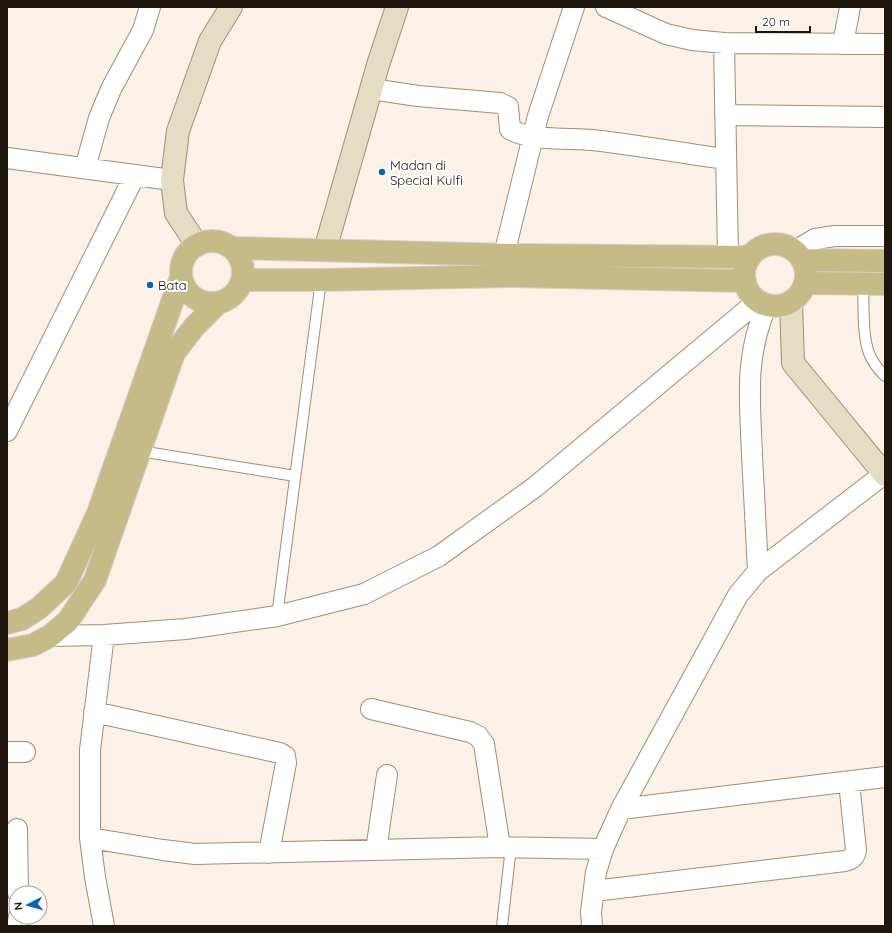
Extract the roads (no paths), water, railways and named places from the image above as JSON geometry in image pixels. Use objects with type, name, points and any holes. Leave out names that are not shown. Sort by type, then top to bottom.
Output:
[{"type":"main road","points":[[7,623],[22,619],[39,608],[66,583],[98,513],[181,277],[182,264],[187,254],[197,245],[209,241],[221,242],[232,248],[239,257],[243,270],[242,280],[236,293],[228,299],[218,303],[194,327],[174,353],[95,580],[68,621],[50,636],[33,645],[7,650]]},
{"type":"main road","points":[[799,255],[807,273],[806,283],[799,296],[791,302],[781,306],[763,303],[748,290],[745,281],[746,266],[750,257],[760,247],[772,244],[784,245],[799,255],[885,260]]},
{"type":"main road","points":[[232,248],[504,254],[750,257]]},
{"type":"main road","points":[[242,280],[513,276],[745,281]]},
{"type":"main road","points":[[181,277],[185,287],[195,298],[204,302],[218,303]]},
{"type":"main road","points":[[806,283],[885,284]]},
{"type":"street","points":[[86,168],[99,118],[111,90],[143,30],[150,7]]},
{"type":"street","points":[[197,245],[176,212],[172,180],[178,131],[210,41],[231,7]]},
{"type":"street","points":[[325,250],[371,89],[398,7]]},
{"type":"street","points":[[504,254],[538,116],[574,7]]},
{"type":"street","points":[[606,7],[666,34],[692,40],[724,43],[885,44]]},
{"type":"street","points":[[843,44],[850,7]]},
{"type":"street","points":[[724,43],[728,256]]},
{"type":"street","points":[[371,89],[418,96],[500,103],[508,107],[510,129],[514,132],[533,136],[591,140],[726,159]]},
{"type":"street","points":[[725,115],[885,117]]},
{"type":"street","points":[[7,158],[172,180]]},
{"type":"street","points":[[7,431],[135,175]]},
{"type":"street","points":[[799,255],[815,239],[835,236],[885,236]]},
{"type":"street","points":[[592,926],[591,912],[596,872],[603,850],[621,809],[738,595],[758,571],[885,475],[793,363],[791,302]]},
{"type":"street","points":[[758,571],[749,384],[752,350],[763,303]]},
{"type":"street","points":[[50,636],[104,635],[186,629],[277,616],[364,594],[439,556],[535,487],[763,303]]},
{"type":"street","points":[[104,635],[90,750],[90,838],[104,926]]},
{"type":"street","points":[[371,709],[462,730],[478,736],[484,744],[506,847]]},
{"type":"street","points":[[94,712],[280,753],[285,756],[286,763],[269,853]]},
{"type":"street","points":[[376,850],[387,774]]},
{"type":"street","points":[[621,809],[885,777]]},
{"type":"street","points":[[594,890],[845,862],[852,859],[856,850],[849,782]]},
{"type":"street","points":[[17,829],[18,885]]},
{"type":"street","points":[[90,838],[196,854],[506,847],[603,850]]},
{"type":"lane","points":[[277,616],[321,280]]},
{"type":"lane","points":[[863,284],[865,335],[868,353],[876,367],[885,376]]},
{"type":"lane","points":[[140,451],[295,476]]},
{"type":"lane","points":[[502,926],[506,847]]},
{"type":"place","name":"Madan di Special Kulfi","points":[[382,172]]},
{"type":"place","name":"Bata","points":[[150,285]]}]
